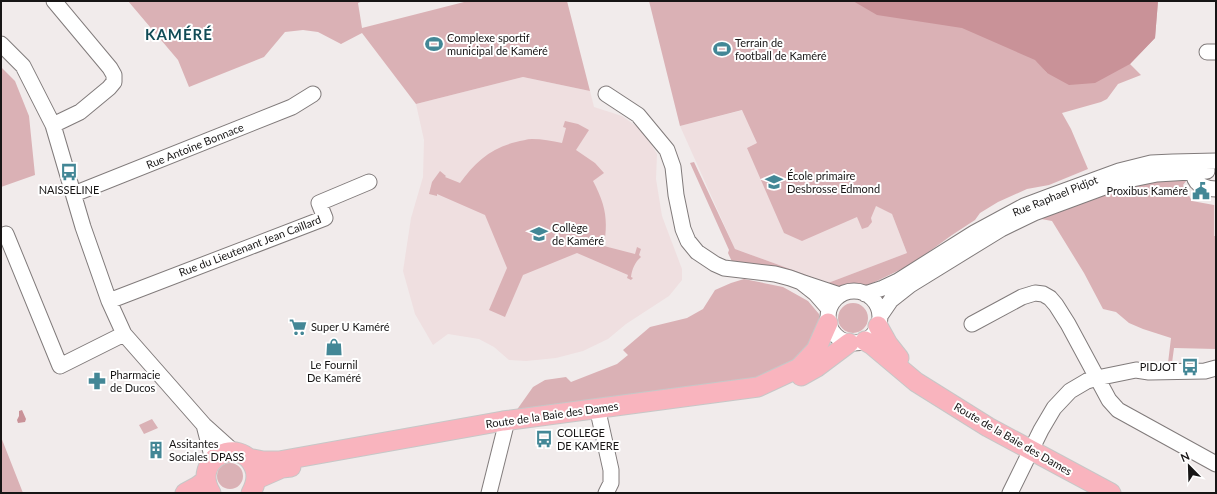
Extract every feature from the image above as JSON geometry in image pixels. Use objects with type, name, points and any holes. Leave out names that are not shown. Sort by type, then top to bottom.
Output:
[{"type":"main road","name":"Route de la Baie des Dames","points":[[241,455],[262,461],[279,461],[503,421],[758,387],[799,368],[816,350],[828,316]]},
{"type":"main road","name":"Route de la Baie des Dames","points":[[879,321],[888,344],[916,382]]},
{"type":"main road","name":"Route de la Baie des Dames","points":[[254,486],[282,468],[505,429],[759,393],[801,376],[857,342],[872,345],[916,382],[988,427],[1111,493]]},
{"type":"main road","points":[[185,493],[198,486],[209,487],[206,473],[208,466],[219,455],[226,452],[241,455],[253,464],[256,471],[254,486]]},
{"type":"street","points":[[53,125],[80,112],[114,82],[114,75],[110,68],[54,1]]},
{"type":"street","points":[[1,44],[23,66],[53,125],[83,227],[110,301],[124,334],[204,425],[241,455]]},
{"type":"street","name":"Rue Antoine Bonnace","points":[[74,194],[292,107],[313,94]]},
{"type":"street","points":[[606,94],[638,115],[667,150],[673,167],[676,195],[683,229],[688,241],[697,252],[724,268],[775,274],[840,295]]},
{"type":"street","name":"Rue Raphael Pidjot","points":[[879,321],[891,300],[910,285],[1001,229],[1034,213],[1118,182],[1216,161]]},
{"type":"street","name":"Rue Raphael Pidjot","points":[[865,294],[898,281],[974,233],[1024,206],[1119,171],[1151,163],[1196,166],[1216,171]]},
{"type":"street","points":[[1196,166],[1194,175],[1197,182],[1208,189],[1216,189]]},
{"type":"street","name":"Rue du Lieutenant Jean Caillard","points":[[110,301],[325,218],[318,203],[369,182]]},
{"type":"street","points":[[6,234],[60,366],[124,334]]},
{"type":"street","points":[[801,282],[815,293],[828,316],[831,331],[842,341],[857,342],[870,338],[875,333],[879,321],[879,309],[871,298],[865,294],[853,291],[846,292],[835,299],[828,316]]},
{"type":"street","points":[[972,324],[1022,297],[1034,293],[1044,294],[1056,305],[1109,400],[1118,410],[1216,464]]},
{"type":"street","points":[[1010,493],[1041,430],[1054,408],[1070,391],[1086,381],[1136,370],[1149,372],[1205,371],[1216,368]]},
{"type":"street","points":[[599,416],[611,470],[611,483],[606,493]]},
{"type":"street","points":[[204,425],[213,460]]},
{"type":"street","points":[[489,493],[505,429]]},
{"type":"shaded area","points":[[128,1],[363,1],[358,3],[362,28],[468,1],[567,1],[590,91],[523,77],[416,104],[362,33],[341,44],[318,32],[303,30],[285,32],[264,57],[189,87],[178,60]]},
{"type":"shaded area","points":[[649,1],[1158,1],[1155,38],[1130,64],[1141,75],[1118,84],[1107,99],[1101,102],[1062,113],[1071,129],[1088,169],[1049,185],[1027,189],[998,202],[980,213],[975,220],[912,264],[866,286],[856,284],[845,285],[837,289],[734,266],[728,253],[729,250],[690,163],[694,162],[735,249],[828,283],[907,253],[892,214],[876,206],[871,218],[872,222],[868,227],[862,229],[857,217],[802,241],[784,233],[747,148],[757,143],[742,110],[680,126]],"holes":[[[1037,61],[1059,73],[1099,80],[1047,73]]]},
{"type":"shaded area","points":[[853,1],[1158,1],[1155,38],[1130,64],[1095,83],[1069,85],[1047,73],[1035,60],[962,28],[877,15]]},
{"type":"shaded area","points":[[1,67],[15,81],[29,116],[35,175],[1,187]]},
{"type":"shaded area","name":"Collège de Kaméré","points":[[523,77],[590,91],[594,107],[622,116],[642,130],[657,154],[656,179],[662,216],[682,269],[682,280],[669,296],[626,324],[608,339],[583,351],[556,358],[526,361],[509,360],[494,347],[479,339],[448,334],[433,345],[415,314],[403,271],[411,218],[423,177],[424,140],[416,104]]},
{"type":"shaded area","name":"École primaire Desbrosse Edmond","points":[[795,97],[859,197],[892,214],[907,253],[828,283],[735,249],[680,126]]},
{"type":"shaded area","points":[[565,121],[578,124],[589,130],[576,150],[595,163],[604,173],[593,181],[601,198],[605,213],[606,228],[604,246],[635,254],[637,247],[641,249],[639,255],[641,257],[634,266],[631,277],[633,278],[631,280],[627,278],[628,275],[577,253],[523,275],[505,317],[489,310],[507,268],[485,215],[437,194],[437,196],[429,194],[432,182],[440,171],[446,176],[445,177],[460,183],[484,157],[507,145],[532,139],[562,143],[566,128],[563,127]]},
{"type":"shaded area","points":[[1159,177],[1192,179],[1187,180],[1183,185],[1192,201],[1214,205],[1214,236],[1216,236],[1216,349],[1174,348],[1172,363],[1168,363],[1171,338],[1143,329],[1129,323],[1116,312],[1103,309],[1084,273],[1052,221],[1036,218],[1095,197]]},
{"type":"shaded area","points":[[1214,205],[1216,205],[1216,236],[1214,236]]},
{"type":"shaded area","points":[[744,279],[783,287],[808,301],[819,314],[821,331],[805,356],[745,385],[516,411],[533,387],[545,380],[566,377],[571,382],[617,364],[628,355],[623,350],[650,327],[687,318],[703,309],[715,290]]},
{"type":"shaded area","points":[[853,303],[863,308],[868,318],[863,328],[853,333],[843,328],[838,318],[843,308]]},
{"type":"shaded area","points":[[22,410],[26,419],[25,422],[18,423],[17,420],[19,411]]},
{"type":"shaded area","points":[[152,419],[158,428],[144,434],[139,425]]},
{"type":"shaded area","points":[[1,437],[23,493],[1,493]]},
{"type":"shaded area","points":[[230,463],[239,467],[243,476],[239,485],[230,489],[221,485],[217,476],[221,467]]},
{"type":"place","name":"Complexe sportif municipal de Kaméré","points":[[434,44]]},
{"type":"place","name":"Terrain de football de Kaméré","points":[[722,49]]},
{"type":"place","name":"NAISSELINE","points":[[69,172]]},
{"type":"place","name":"École primaire Desbrosse Edmond","points":[[774,182]]},
{"type":"place","name":"Proxibus Kaméré","points":[[1201,191]]},
{"type":"place","name":"Collège de Kaméré","points":[[539,234]]},
{"type":"place","name":"Super U Kaméré","points":[[298,327]]},
{"type":"place","name":"Le Fournil De Kaméré","points":[[334,347]]},
{"type":"place","name":"PIDJOT","points":[[1190,367]]},
{"type":"place","name":"Pharmacie de Ducos","points":[[97,381]]},
{"type":"place","name":"COLLEGE DE KAMERE","points":[[544,439]]},
{"type":"place","name":"Assitantes Sociales DPASS","points":[[156,450]]},
{"type":"district","name":"KAMÉRÉ","points":[[179,35]]}]
